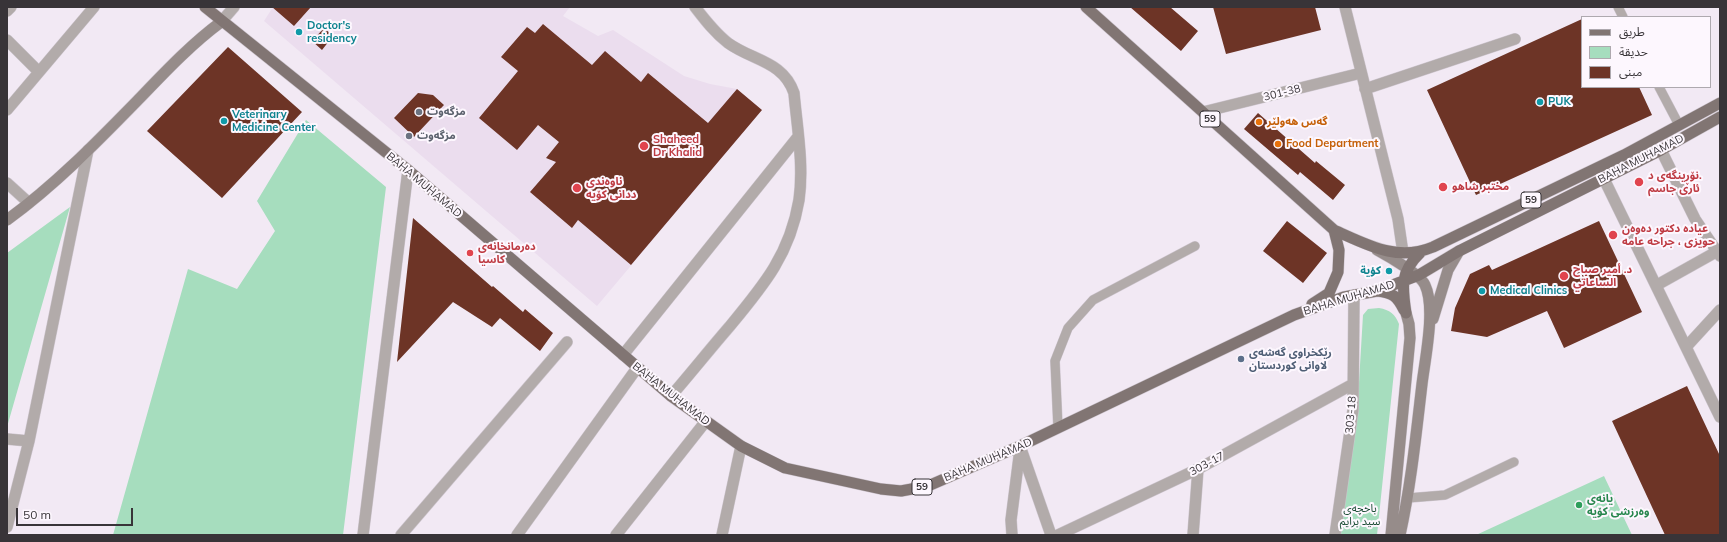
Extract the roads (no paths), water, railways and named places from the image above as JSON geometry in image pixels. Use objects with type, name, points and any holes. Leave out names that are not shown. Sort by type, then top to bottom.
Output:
[{"type":"main road","name":"BAHA MUHAMAD","points":[[205,7],[221,22],[408,170],[637,368],[672,396],[741,446],[786,468],[882,489],[901,491],[928,486],[1020,446],[1294,314],[1354,295],[1377,291],[1403,281],[1412,273],[1442,262],[1458,252],[1661,150],[1720,117]]},
{"type":"main road","name":"59","points":[[1086,7],[1334,230],[1371,247],[1388,252],[1420,252],[1433,247],[1624,155],[1720,103]]},
{"type":"main road","points":[[7,220],[29,203],[88,150],[186,50],[221,22]]},
{"type":"main road","points":[[1294,314],[1329,293],[1338,272],[1339,250],[1334,230]]},
{"type":"main road","points":[[1371,247],[1394,260],[1412,273],[1424,283],[1430,295],[1428,333],[1408,498],[1400,535]]},
{"type":"main road","points":[[1433,247],[1430,254],[1433,259],[1442,262]]},
{"type":"main road","points":[[1412,273],[1410,262],[1420,252]]},
{"type":"main road","points":[[1428,333],[1448,270],[1458,252]]},
{"type":"main road","points":[[1391,535],[1410,338],[1403,281]]},
{"type":"main road","points":[[1377,291],[1391,293],[1400,302],[1406,313]]},
{"type":"street","points":[[7,12],[11,7]]},
{"type":"street","points":[[7,110],[38,71],[94,7]]},
{"type":"street","points":[[221,22],[234,7]]},
{"type":"street","points":[[672,396],[765,283],[781,257],[793,228],[799,198],[800,168],[794,93],[785,75],[777,68],[745,53],[728,42],[711,28],[695,7]]},
{"type":"street","points":[[1345,7],[1398,219],[1402,253]]},
{"type":"street","points":[[1365,89],[1516,39]]},
{"type":"street","points":[[7,40],[38,71]]},
{"type":"street","name":"301-38","points":[[1203,112],[1361,73]]},
{"type":"street","points":[[623,356],[797,138]]},
{"type":"street","points":[[7,527],[29,441],[88,150]]},
{"type":"street","points":[[1657,285],[1718,254],[1686,202],[1661,150]]},
{"type":"street","points":[[364,535],[408,170]]},
{"type":"street","points":[[1604,178],[1687,346],[1720,417]]},
{"type":"street","points":[[7,184],[29,203]]},
{"type":"street","name":"303-18","points":[[1335,535],[1353,410],[1354,295]]},
{"type":"street","points":[[1687,346],[1720,310]]},
{"type":"street","points":[[401,535],[566,342]]},
{"type":"street","points":[[518,535],[637,368]]},
{"type":"street","name":"303-17","points":[[1058,535],[1198,469],[1353,384]]},
{"type":"street","points":[[616,535],[706,421]]},
{"type":"street","points":[[7,439],[29,441]]},
{"type":"street","points":[[722,535],[741,446]]},
{"type":"street","points":[[1012,535],[1011,520],[1020,446]]},
{"type":"street","points":[[1020,446],[1051,535]]},
{"type":"street","points":[[1193,535],[1198,469]]},
{"type":"lane","points":[[1618,7],[1622,16]]},
{"type":"lane","points":[[1660,88],[1679,125]]},
{"type":"lane","points":[[1058,428],[1055,361],[1068,328],[1093,300],[1194,246]]},
{"type":"lane","points":[[1408,498],[1445,495],[1514,462]]},
{"type":"place","name":"Doctor's residency","points":[[299,32]]},
{"type":"place","name":"PUK","points":[[1540,102]]},
{"type":"place","name":"مزگه‌وت","points":[[419,112]]},
{"type":"place","name":"Veterinary Medicine Center","points":[[224,121]]},
{"type":"place","name":"گەس هەولێر","points":[[1259,122]]},
{"type":"place","name":"مزگەوت","points":[[409,136]]},
{"type":"place","name":"Food Department","points":[[1278,144]]},
{"type":"place","name":"Shaheed Dr Khalid","points":[[644,146]]},
{"type":"place","name":"نۆڕینگەی د. ئاری جاسم","points":[[1639,182]]},
{"type":"place","name":"مختبر شاهو","points":[[1443,187]]},
{"type":"place","name":"ناوەندی ددانی کۆیە","points":[[577,188]]},
{"type":"place","name":"عیادە دکتور دەوەن حویزی ، جراحە عامە","points":[[1613,235]]},
{"type":"place","name":"دەرمانخانەی کاسیا","points":[[470,253]]},
{"type":"place","name":"كؤية","points":[[1389,271]]},
{"type":"place","name":"د. أمير صباح الساعاتي","points":[[1564,276]]},
{"type":"place","name":"Medical Clinics","points":[[1482,291]]},
{"type":"place","name":"رێكخراوی گه‌شه‌ی لاوانی كوردستان","points":[[1241,359]]},
{"type":"place","name":"یانه‌ی وه‌رزشی كۆیه‌","points":[[1579,505]]},
{"type":"park label","name":"باخچه‌ی سید برایم","points":[[1360,515]]}]
